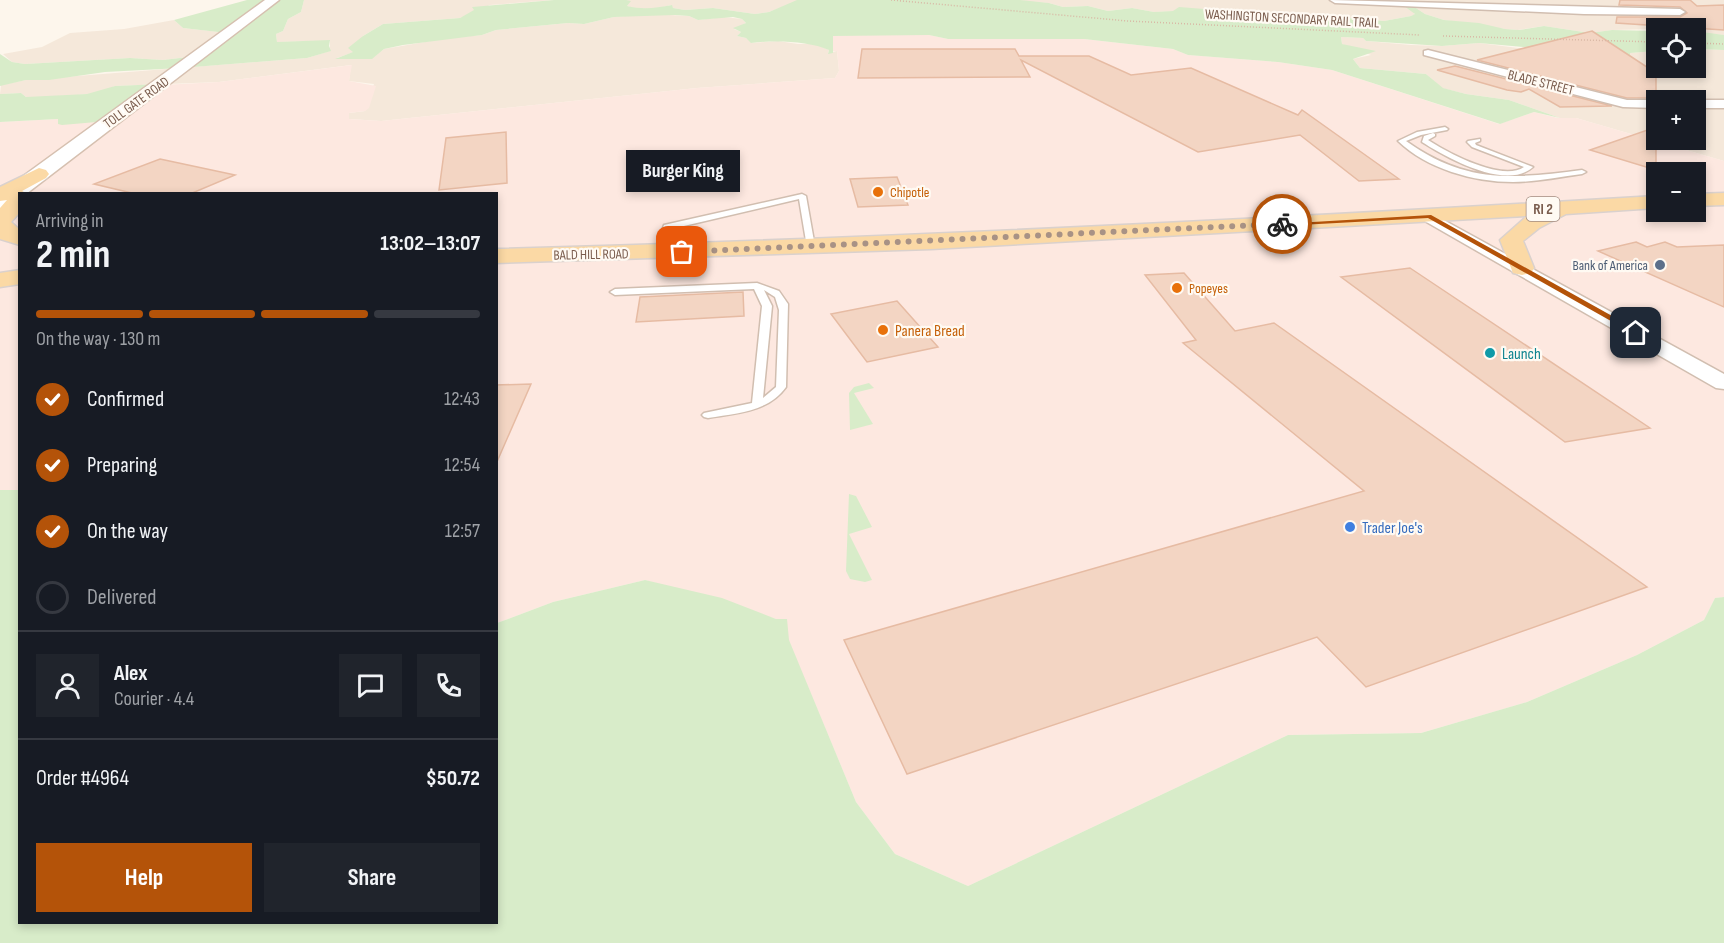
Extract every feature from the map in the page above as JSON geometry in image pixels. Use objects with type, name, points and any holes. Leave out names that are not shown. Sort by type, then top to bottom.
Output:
[{"type":"main road","name":"TOLL GATE ROAD","points":[[0,203],[273,0]]},
{"type":"main road","points":[[0,195],[39,174]]},
{"type":"main road","points":[[24,192],[39,174]]},
{"type":"main road","points":[[18,199],[0,222],[8,234],[18,237]]},
{"type":"main road","points":[[1706,200],[1724,199]]},
{"type":"main road","name":"BALD HILL ROAD","points":[[498,256],[811,247],[1429,216],[1646,203]]},
{"type":"main road","points":[[1522,268],[1511,240],[1531,223],[1564,208]]},
{"type":"main road","points":[[0,260],[18,260]]},
{"type":"main road","points":[[0,280],[18,277]]},
{"type":"street","points":[[1335,0],[1502,8],[1680,12]]},
{"type":"street","points":[[1475,0],[1502,8]]},
{"type":"street","name":"BLADE STREET","points":[[1428,53],[1627,104],[1646,105]]},
{"type":"street","points":[[1706,104],[1724,104]]},
{"type":"street","points":[[1429,216],[1724,383]]},
{"type":"lane","points":[[1445,129],[1419,133],[1401,141],[1416,153],[1481,178],[1514,180],[1582,172]]},
{"type":"lane","points":[[1433,135],[1424,141],[1435,149],[1485,170],[1507,174],[1525,172],[1528,169],[1529,167],[1521,163],[1474,146],[1470,142],[1478,140]]},
{"type":"lane","points":[[658,253],[668,227],[802,196],[811,247]]},
{"type":"lane","points":[[757,286],[767,306],[757,404]]},
{"type":"lane","points":[[615,292],[757,286],[777,292],[783,299],[781,387],[777,395],[757,404],[708,415]]},
{"type":"path","name":"WASHINGTON SECONDARY RAIL TRAIL","points":[[891,0],[1118,20],[1428,35]]},
{"type":"path","points":[[1439,35],[1646,42]]},
{"type":"path","points":[[1706,43],[1724,44]]},
{"type":"shaded area","points":[[304,0],[554,0],[490,5],[460,18],[383,24],[363,36],[354,52],[337,58],[371,59],[384,49],[448,38],[482,35],[496,30],[568,23],[584,24],[614,17],[650,14],[689,16],[698,20],[724,17],[742,19],[746,23],[734,29],[741,32],[737,36],[746,38],[752,43],[778,41],[816,44],[829,50],[828,53],[837,51],[839,71],[835,78],[697,88],[381,121],[349,119],[349,113],[365,111],[374,84],[349,81],[351,65],[219,82],[115,86],[98,93],[57,97],[26,97],[21,93],[0,94],[1,85],[26,80],[307,58],[330,51],[330,41],[277,42],[276,34],[283,31],[288,19],[301,12]]},
{"type":"shaded area","points":[[608,0],[798,1],[769,12],[755,14],[713,8],[685,10],[673,8],[671,5],[655,9],[637,9],[627,6],[630,1]]},
{"type":"shaded area","points":[[994,0],[1724,0],[1724,35],[1706,34],[1706,18],[1646,18],[1646,29],[1590,33],[1544,26],[1518,30],[1505,29],[1444,20],[1425,14],[1410,4],[1415,15],[1384,21],[1353,18],[1322,21],[1298,16],[1259,20],[1225,14],[1217,10],[1154,12],[1132,8],[1108,11],[1088,6],[1063,7],[1049,3]]},
{"type":"shaded area","points":[[174,20],[183,28],[228,33],[197,56],[163,60],[130,58],[25,64],[12,62],[3,54],[42,47],[70,33],[124,29]]},
{"type":"shaded area","points":[[929,35],[948,39],[1084,39],[1173,49],[1188,55],[1278,62],[1332,70],[1499,124],[1534,112],[1558,118],[1576,118],[1646,138],[1646,150],[1686,150],[1724,161],[1724,597],[1715,598],[1704,620],[1637,655],[1527,702],[1421,733],[1288,735],[968,886],[895,854],[856,802],[788,639],[786,619],[776,619],[645,580],[553,602],[498,623],[498,192],[18,192],[18,490],[0,490],[0,122],[58,119],[162,85],[219,82],[352,65],[349,81],[376,86],[369,108],[365,111],[349,113],[349,119],[381,121],[697,88],[835,78],[839,71],[837,51],[833,51],[833,36]]},
{"type":"shaded area","points":[[1341,37],[1411,45],[1442,46],[1479,43],[1541,51],[1630,57],[1630,53],[1646,52],[1646,78],[1706,78],[1706,49],[1724,50],[1724,161],[1686,150],[1706,150],[1706,90],[1646,90],[1646,138],[1576,118],[1560,118],[1509,100],[1442,88],[1426,74],[1360,68],[1353,59],[1371,55],[1342,44]]},
{"type":"green space","points":[[247,0],[304,0],[301,12],[288,19],[283,31],[276,34],[277,42],[330,40],[331,51],[307,58],[105,72],[49,80],[26,80],[0,86],[0,54],[12,62],[25,64],[130,58],[163,60],[197,56],[227,33],[183,28],[174,20]]},
{"type":"green space","points":[[554,0],[626,0],[631,1],[627,6],[639,8],[672,5],[673,8],[685,10],[713,8],[755,14],[769,12],[797,0],[1020,0],[1063,7],[1088,6],[1108,11],[1132,8],[1154,12],[1173,11],[1179,7],[1217,10],[1225,14],[1259,20],[1298,16],[1322,21],[1353,18],[1384,21],[1415,14],[1400,3],[1410,4],[1425,14],[1444,20],[1479,23],[1505,29],[1519,30],[1544,26],[1590,33],[1612,30],[1646,31],[1646,52],[1630,53],[1630,57],[1479,43],[1442,46],[1341,37],[1342,44],[1376,51],[1353,59],[1360,68],[1426,74],[1443,88],[1509,100],[1560,118],[1534,112],[1500,124],[1332,70],[1278,62],[1188,55],[1173,49],[1084,39],[948,39],[929,35],[833,36],[833,53],[828,54],[829,50],[802,43],[751,43],[746,38],[737,36],[741,32],[733,28],[746,23],[742,19],[733,17],[698,20],[689,16],[675,15],[614,17],[584,24],[568,23],[496,30],[482,35],[403,45],[384,49],[372,59],[335,59],[353,52],[348,48],[383,24],[460,18],[474,10],[472,7]]},
{"type":"green space","points":[[1706,33],[1724,35],[1724,50],[1706,49]]},
{"type":"green space","points":[[161,84],[108,121],[62,125],[58,124],[58,119],[0,122],[0,94],[21,93],[26,97],[87,94],[115,86]]},
{"type":"green space","points":[[869,383],[874,388],[854,393],[873,424],[850,430],[849,393],[854,387]]},
{"type":"green space","points":[[0,490],[18,490],[18,924],[498,924],[498,623],[553,602],[645,580],[722,598],[776,619],[787,619],[789,640],[856,802],[895,854],[968,886],[1288,735],[1421,733],[1527,702],[1637,655],[1704,620],[1715,598],[1724,597],[1724,943],[0,943]]},
{"type":"green space","points":[[849,494],[856,496],[872,527],[849,534],[872,580],[865,582],[850,579],[846,571]]},
{"type":"building","points":[[1620,0],[1690,0],[1697,6],[1724,5],[1724,30],[1706,29],[1706,18],[1646,18],[1646,25],[1616,23],[1617,17],[1680,17],[1687,13],[1680,7],[1619,5]]},
{"type":"building","points":[[1592,31],[1646,66],[1646,78],[1656,78],[1656,90],[1646,90],[1646,98],[1627,98],[1477,60]]},
{"type":"building","points":[[862,49],[1015,49],[1019,56],[1089,56],[1131,75],[1191,68],[1298,115],[1302,110],[1399,179],[1359,181],[1300,135],[1198,152],[1021,60],[1030,77],[858,78]]},
{"type":"building","points":[[1455,66],[1612,106],[1560,107],[1529,89],[1521,92],[1507,90],[1437,70]]},
{"type":"building","points":[[1646,130],[1646,150],[1656,150],[1656,162],[1646,162],[1646,167],[1590,150]]},
{"type":"building","points":[[506,132],[507,183],[439,190],[446,138]]},
{"type":"building","points":[[160,159],[235,175],[195,192],[128,192],[94,184]]},
{"type":"building","name":"Chipotle","points":[[897,177],[908,205],[858,207],[850,179]]},
{"type":"building","name":"Bank of America","points":[[1636,242],[1647,247],[1665,242],[1677,247],[1724,245],[1724,307],[1598,251]]},
{"type":"building","name":"Launch","points":[[1410,268],[1650,428],[1565,442],[1341,277]]},
{"type":"building","points":[[1184,273],[1235,331],[1274,323],[1647,587],[1366,687],[1317,637],[907,774],[844,640],[1364,491],[1183,343],[1196,340],[1145,275]]},
{"type":"building","points":[[743,292],[744,316],[636,322],[640,297]]},
{"type":"building","name":"Panera Bread","points":[[897,301],[938,347],[867,362],[831,314]]},
{"type":"building","points":[[531,384],[498,459],[498,385]]},
{"type":"way so far","points":[[682,252],[1282,224]]},
{"type":"place","name":"Chipotle","points":[[878,192]]},
{"type":"place","name":"Burger King","points":[[682,252]]},
{"type":"place","name":"Bank of America","points":[[1660,265]]},
{"type":"place","name":"Popeyes","points":[[1177,288]]},
{"type":"place","name":"Panera Bread","points":[[883,330]]},
{"type":"place","name":"Launch","points":[[1490,353]]},
{"type":"place","name":"Trader Joe's","points":[[1350,527]]},
{"type":"route","points":[[1282,224],[1429,216],[1636,333]]}]
